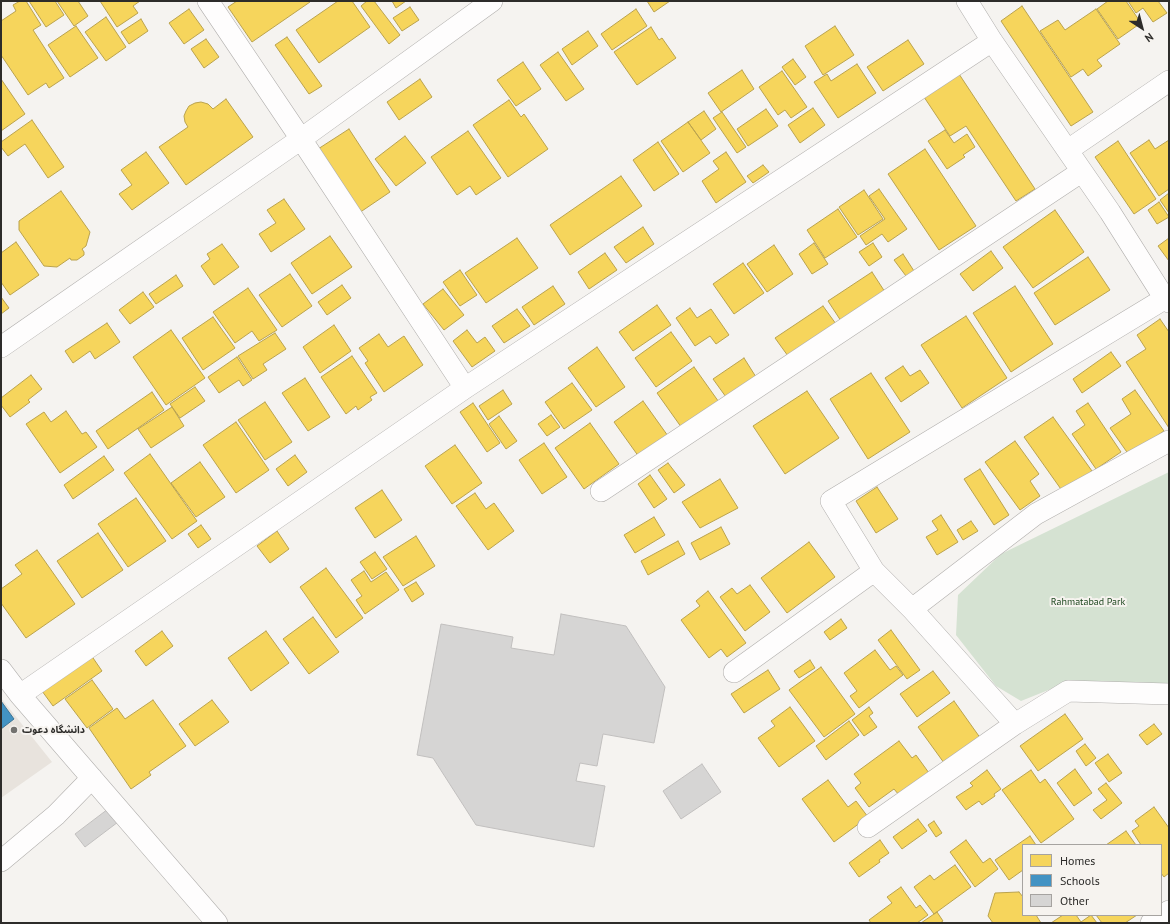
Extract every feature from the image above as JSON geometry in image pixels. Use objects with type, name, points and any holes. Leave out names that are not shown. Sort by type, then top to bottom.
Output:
[{"type":"street","points":[[208,1],[465,388]]},
{"type":"street","points":[[1,347],[301,139],[492,1]]},
{"type":"street","points":[[967,1],[992,41],[1068,150],[1168,299],[831,501],[874,570],[912,609],[1015,724]]},
{"type":"street","points":[[20,695],[465,388],[992,41]]},
{"type":"street","points":[[1068,150],[1169,81]]},
{"type":"street","points":[[601,492],[1082,172]]},
{"type":"street","points":[[912,609],[1036,514],[1169,441]]},
{"type":"street","points":[[734,672],[874,570]]},
{"type":"street","points":[[1,670],[20,695],[217,923]]},
{"type":"street","points":[[868,827],[1015,724],[1068,691],[1169,694]]},
{"type":"street","points":[[1,861],[56,815],[92,778]]},
{"type":"shaded area","name":"دانشگاه دعوت","points":[[1,698],[52,762],[1,798]]},
{"type":"green space","name":"Rahmatabad Park","points":[[1169,472],[1169,684],[1066,683],[1021,701],[996,686],[956,635],[958,595],[1001,554]]},
{"type":"building: Homes","points":[[20,1],[26,1],[41,25],[33,30],[64,78],[49,88],[46,83],[28,95],[1,55],[1,21],[16,11],[13,5]]},
{"type":"building: Homes","points":[[29,1],[55,1],[64,15],[46,27]]},
{"type":"building: Homes","points":[[57,1],[78,1],[88,16],[74,26]]},
{"type":"building: Homes","points":[[100,1],[140,1],[133,6],[138,13],[117,27]]},
{"type":"building: Homes","points":[[237,1],[310,2],[252,42],[228,7]]},
{"type":"building: Homes","points":[[338,1],[352,1],[370,27],[319,63],[296,30]]},
{"type":"building: Homes","points":[[367,1],[374,1],[400,35],[389,44],[361,6]]},
{"type":"building: Homes","points":[[392,1],[406,1],[396,8]]},
{"type":"building: Homes","points":[[647,1],[670,1],[654,12]]},
{"type":"building: Homes","points":[[1108,1],[1126,1],[1141,23],[1118,39],[1097,9]]},
{"type":"building: Homes","points":[[1128,1],[1158,1],[1167,13],[1153,22],[1143,8],[1136,13]]},
{"type":"building: Homes","points":[[1022,6],[1093,112],[1071,126],[1001,21]]},
{"type":"building: Homes","points":[[410,7],[419,20],[402,31],[393,18]]},
{"type":"building: Homes","points":[[189,9],[204,30],[184,44],[169,23]]},
{"type":"building: Homes","points":[[636,9],[647,26],[612,50],[601,34]]},
{"type":"building: Homes","points":[[1096,9],[1120,44],[1097,60],[1102,66],[1088,76],[1083,69],[1071,77],[1040,31],[1058,20],[1065,30]]},
{"type":"building: Homes","points":[[106,17],[126,47],[106,61],[85,32]]},
{"type":"building: Homes","points":[[141,19],[148,31],[129,44],[121,32]]},
{"type":"building: Homes","points":[[76,26],[98,58],[70,77],[48,45]]},
{"type":"building: Homes","points":[[835,26],[854,55],[823,75],[805,46]]},
{"type":"building: Homes","points":[[651,27],[659,40],[662,38],[676,58],[637,85],[614,52]]},
{"type":"building: Homes","points":[[588,31],[598,46],[572,65],[562,49]]},
{"type":"building: Homes","points":[[287,37],[322,86],[309,94],[275,45]]},
{"type":"building: Homes","points":[[206,39],[219,57],[204,68],[191,49]]},
{"type":"building: Homes","points":[[908,40],[924,64],[883,91],[867,67]]},
{"type":"building: Homes","points":[[558,52],[584,89],[566,101],[540,65]]},
{"type":"building: Homes","points":[[793,59],[806,77],[795,85],[782,67]]},
{"type":"building: Homes","points":[[523,62],[541,89],[516,106],[497,80]]},
{"type":"building: Homes","points":[[857,64],[876,93],[838,118],[814,82],[827,74],[831,81]]},
{"type":"building: Homes","points":[[742,70],[754,89],[721,112],[708,93]]},
{"type":"building: Homes","points":[[782,71],[807,107],[791,118],[785,110],[778,115],[759,87]]},
{"type":"building: Homes","points":[[959,74],[1035,189],[1016,201],[966,126],[950,136],[924,97]]},
{"type":"building: Homes","points":[[1,79],[25,114],[1,131]]},
{"type":"building: Homes","points":[[420,79],[432,97],[399,120],[387,102]]},
{"type":"building: Homes","points":[[226,99],[253,137],[186,185],[159,147],[188,127],[184,116],[189,106],[201,102],[208,104],[213,109]]},
{"type":"building: Homes","points":[[509,100],[521,117],[524,114],[548,149],[508,177],[473,125]]},
{"type":"building: Homes","points":[[813,108],[825,125],[800,143],[788,125]]},
{"type":"building: Homes","points":[[766,109],[778,126],[748,146],[737,129]]},
{"type":"building: Homes","points":[[704,111],[716,129],[701,140],[688,122]]},
{"type":"building: Homes","points":[[722,112],[746,147],[737,153],[713,118]]},
{"type":"building: Homes","points":[[32,120],[64,167],[48,178],[25,144],[8,156],[1,147],[1,142]]},
{"type":"building: Homes","points":[[688,122],[710,153],[683,172],[661,141]]},
{"type":"building: Homes","points":[[349,129],[390,192],[359,213],[318,149]]},
{"type":"building: Homes","points":[[945,130],[954,143],[967,134],[975,147],[963,155],[965,157],[947,169],[928,141]]},
{"type":"building: Homes","points":[[468,131],[501,178],[476,195],[470,186],[457,195],[431,157]]},
{"type":"building: Homes","points":[[405,136],[426,163],[396,186],[375,159]]},
{"type":"building: Homes","points":[[1149,140],[1155,149],[1169,140],[1169,189],[1159,196],[1130,153]]},
{"type":"building: Homes","points":[[1118,141],[1156,199],[1134,214],[1095,157]]},
{"type":"building: Homes","points":[[658,142],[679,174],[654,191],[633,160]]},
{"type":"building: Homes","points":[[925,149],[976,226],[939,250],[888,174]]},
{"type":"building: Homes","points":[[146,152],[169,183],[132,210],[119,194],[132,185],[121,170]]},
{"type":"building: Homes","points":[[726,152],[746,182],[716,203],[702,181],[719,169],[713,161]]},
{"type":"building: Homes","points":[[763,165],[769,172],[753,183],[747,176]]},
{"type":"building: Homes","points":[[621,176],[642,206],[570,255],[550,225]]},
{"type":"building: Homes","points":[[879,189],[907,229],[888,242],[882,234],[866,245],[860,236],[885,219],[869,196]]},
{"type":"building: Homes","points":[[864,190],[883,219],[858,235],[839,207]]},
{"type":"building: Homes","points":[[61,191],[90,232],[86,246],[82,249],[84,255],[77,260],[71,260],[70,258],[57,267],[44,266],[19,230],[19,221]]},
{"type":"building: Homes","points":[[1169,193],[1169,213],[1160,200]]},
{"type":"building: Homes","points":[[284,199],[305,229],[271,252],[259,234],[276,223],[267,210]]},
{"type":"building: Homes","points":[[1159,202],[1169,217],[1157,224],[1148,210]]},
{"type":"building: Homes","points":[[838,209],[857,237],[825,258],[807,230]]},
{"type":"building: Homes","points":[[1055,210],[1084,252],[1033,288],[1003,247]]},
{"type":"building: Homes","points":[[643,227],[654,244],[626,263],[614,247]]},
{"type":"building: Homes","points":[[330,236],[352,267],[312,294],[291,263]]},
{"type":"building: Homes","points":[[517,238],[538,268],[486,303],[465,273]]},
{"type":"building: Homes","points":[[1169,238],[1169,261],[1158,246]]},
{"type":"building: Homes","points":[[16,242],[39,275],[10,295],[1,282],[1,253]]},
{"type":"building: Homes","points":[[814,243],[828,264],[812,274],[799,254]]},
{"type":"building: Homes","points":[[873,243],[882,257],[869,266],[859,252]]},
{"type":"building: Homes","points":[[222,244],[239,267],[214,285],[201,266],[210,259],[207,254]]},
{"type":"building: Homes","points":[[774,245],[793,274],[767,292],[747,264]]},
{"type":"building: Homes","points":[[991,251],[1003,268],[973,291],[960,274]]},
{"type":"building: Homes","points":[[605,253],[617,270],[589,289],[578,272]]},
{"type":"building: Homes","points":[[903,254],[914,271],[906,276],[894,260]]},
{"type":"building: Homes","points":[[1088,257],[1110,290],[1055,325],[1034,293]]},
{"type":"building: Homes","points":[[743,263],[764,293],[734,314],[713,284]]},
{"type":"building: Homes","points":[[460,270],[477,295],[460,306],[443,282]]},
{"type":"building: Homes","points":[[872,272],[885,292],[841,321],[828,301]]},
{"type":"building: Homes","points":[[290,274],[312,306],[282,327],[259,295]]},
{"type":"building: Homes","points":[[176,275],[183,286],[156,304],[149,294]]},
{"type":"building: Homes","points":[[342,285],[351,298],[327,315],[318,302]]},
{"type":"building: Homes","points":[[553,286],[565,304],[534,325],[522,307]]},
{"type":"building: Homes","points":[[1015,286],[1053,344],[1011,372],[973,313]]},
{"type":"building: Homes","points":[[248,288],[277,330],[259,341],[252,331],[235,343],[213,312]]},
{"type":"building: Homes","points":[[443,289],[464,315],[444,330],[423,304]]},
{"type":"building: Homes","points":[[143,292],[154,307],[130,324],[119,310]]},
{"type":"building: Homes","points":[[1,297],[9,308],[1,314]]},
{"type":"building: Homes","points":[[657,305],[671,325],[633,351],[619,332]]},
{"type":"building: Homes","points":[[823,306],[836,324],[788,356],[775,338]]},
{"type":"building: Homes","points":[[690,308],[697,318],[711,309],[729,335],[716,344],[710,336],[695,346],[676,318]]},
{"type":"building: Homes","points":[[517,309],[530,326],[504,343],[492,326]]},
{"type":"building: Homes","points":[[966,316],[1007,378],[962,408],[921,345]]},
{"type":"building: Homes","points":[[213,317],[235,348],[203,370],[182,338]]},
{"type":"building: Homes","points":[[1160,319],[1169,332],[1169,428],[1126,362],[1146,349],[1137,335]]},
{"type":"building: Homes","points":[[107,323],[120,342],[95,359],[90,351],[73,363],[65,351]]},
{"type":"building: Homes","points":[[334,325],[351,351],[320,373],[303,347]]},
{"type":"building: Homes","points":[[171,330],[205,378],[166,405],[133,357]]},
{"type":"building: Homes","points":[[467,330],[477,343],[485,337],[495,351],[472,367],[453,341]]},
{"type":"building: Homes","points":[[671,332],[692,361],[656,387],[635,358]]},
{"type":"building: Homes","points":[[275,333],[286,349],[263,364],[267,370],[253,379],[238,356]]},
{"type":"building: Homes","points":[[379,334],[388,347],[404,336],[423,365],[384,392],[365,363],[368,361],[359,348]]},
{"type":"building: Homes","points":[[597,347],[625,387],[596,407],[568,368]]},
{"type":"building: Homes","points":[[1111,352],[1121,366],[1082,393],[1073,379]]},
{"type":"building: Homes","points":[[352,356],[377,393],[370,397],[372,400],[358,410],[356,406],[346,414],[321,377]]},
{"type":"building: Homes","points":[[237,357],[252,380],[243,386],[239,380],[219,393],[208,377]]},
{"type":"building: Homes","points":[[744,358],[756,377],[726,397],[713,379]]},
{"type":"building: Homes","points":[[903,366],[910,376],[920,370],[929,383],[901,402],[885,378]]},
{"type":"building: Homes","points":[[694,367],[721,405],[684,431],[657,393]]},
{"type":"building: Homes","points":[[871,373],[910,432],[868,459],[830,399]]},
{"type":"building: Homes","points":[[31,375],[42,389],[28,400],[30,402],[10,417],[1,405],[1,398]]},
{"type":"building: Homes","points":[[305,378],[330,417],[308,431],[282,393]]},
{"type":"building: Homes","points":[[572,383],[592,410],[564,429],[545,402]]},
{"type":"building: Homes","points":[[195,387],[205,401],[180,418],[170,404]]},
{"type":"building: Homes","points":[[503,390],[512,404],[488,420],[479,406]]},
{"type":"building: Homes","points":[[1135,390],[1164,431],[1129,455],[1110,428],[1131,414],[1122,399]]},
{"type":"building: Homes","points":[[807,391],[839,438],[785,474],[753,426]]},
{"type":"building: Homes","points":[[152,392],[164,410],[108,449],[96,431]]},
{"type":"building: Homes","points":[[643,401],[668,436],[639,457],[614,422]]},
{"type":"building: Homes","points":[[265,402],[292,442],[265,460],[238,420]]},
{"type":"building: Homes","points":[[473,403],[500,443],[487,452],[460,412]]},
{"type":"building: Homes","points":[[1088,403],[1121,452],[1096,469],[1072,434],[1085,425],[1076,411]]},
{"type":"building: Homes","points":[[172,407],[184,426],[151,448],[138,429]]},
{"type":"building: Homes","points":[[66,411],[82,434],[86,432],[97,447],[60,473],[26,424],[44,412],[51,422]]},
{"type":"building: Homes","points":[[551,415],[560,427],[547,436],[538,424]]},
{"type":"building: Homes","points":[[499,416],[517,441],[506,449],[489,424]]},
{"type":"building: Homes","points":[[1053,417],[1092,471],[1063,492],[1024,437]]},
{"type":"building: Homes","points":[[236,422],[269,470],[236,493],[203,445]]},
{"type":"building: Homes","points":[[590,423],[619,464],[584,489],[555,448]]},
{"type":"building: Homes","points":[[1015,441],[1039,474],[1030,481],[1040,496],[1020,510],[985,462]]},
{"type":"building: Homes","points":[[544,443],[567,477],[542,494],[519,460]]},
{"type":"building: Homes","points":[[455,445],[482,483],[452,504],[425,466]]},
{"type":"building: Homes","points":[[150,454],[197,521],[172,539],[124,473]]},
{"type":"building: Homes","points":[[295,455],[307,472],[288,486],[276,469]]},
{"type":"building: Homes","points":[[104,456],[114,470],[73,499],[64,485]]},
{"type":"building: Homes","points":[[200,462],[225,497],[196,517],[171,483]]},
{"type":"building: Homes","points":[[668,463],[685,485],[674,493],[658,470]]},
{"type":"building: Homes","points":[[980,469],[1009,515],[994,525],[964,479]]},
{"type":"building: Homes","points":[[650,475],[667,499],[654,508],[638,484]]},
{"type":"building: Homes","points":[[720,479],[738,508],[700,528],[682,502]]},
{"type":"building: Homes","points":[[877,487],[898,519],[876,533],[856,501]]},
{"type":"building: Homes","points":[[382,490],[402,520],[375,538],[355,508]]},
{"type":"building: Homes","points":[[475,493],[486,509],[494,503],[514,531],[488,550],[456,506]]},
{"type":"building: Homes","points":[[136,498],[166,541],[128,567],[98,524]]},
{"type":"building: Homes","points":[[941,515],[958,542],[937,555],[926,537],[938,530],[932,521]]},
{"type":"building: Homes","points":[[654,517],[665,535],[635,553],[624,535]]},
{"type":"building: Homes","points":[[971,521],[978,531],[963,540],[957,530]]},
{"type":"building: Homes","points":[[201,525],[211,539],[198,548],[188,534]]},
{"type":"building: Homes","points":[[721,527],[730,544],[700,560],[691,543]]},
{"type":"building: Homes","points":[[277,531],[289,549],[270,563],[257,546]]},
{"type":"building: Homes","points":[[98,533],[123,570],[82,598],[57,561]]},
{"type":"building: Homes","points":[[416,536],[435,566],[403,586],[383,557]]},
{"type":"building: Homes","points":[[678,541],[685,554],[648,575],[641,561]]},
{"type":"building: Homes","points":[[809,542],[835,577],[787,613],[761,578]]},
{"type":"building: Homes","points":[[37,550],[75,604],[26,638],[1,603],[1,589],[22,574],[15,565]]},
{"type":"building: Homes","points":[[375,552],[387,569],[372,579],[360,562]]},
{"type":"building: Homes","points":[[326,568],[363,618],[336,638],[300,587]]},
{"type":"building: Homes","points":[[364,571],[371,582],[386,572],[399,590],[365,614],[356,600],[362,596],[351,580]]},
{"type":"building: Homes","points":[[416,582],[424,594],[412,602],[404,589]]},
{"type":"building: Homes","points":[[750,585],[770,612],[745,631],[720,597],[732,588],[737,594]]},
{"type":"building: Homes","points":[[708,591],[746,643],[727,657],[721,649],[709,658],[681,620],[700,606],[696,601]]},
{"type":"building: Homes","points":[[313,617],[339,652],[309,674],[283,639]]},
{"type":"building: Homes","points":[[841,619],[847,628],[830,640],[824,632]]},
{"type":"building: Homes","points":[[891,630],[920,670],[907,679],[878,640]]},
{"type":"building: Homes","points":[[162,631],[173,646],[146,666],[135,651]]},
{"type":"building: Homes","points":[[266,631],[289,663],[251,691],[228,658]]},
{"type":"building: Homes","points":[[875,650],[890,670],[896,666],[903,675],[859,708],[850,696],[857,691],[844,673]]},
{"type":"building: Homes","points":[[91,655],[102,671],[53,706],[42,691]]},
{"type":"building: Homes","points":[[810,660],[815,668],[799,678],[794,671]]},
{"type":"building: Homes","points":[[821,667],[855,714],[824,737],[789,690]]},
{"type":"building: Homes","points":[[768,670],[780,689],[744,713],[731,694]]},
{"type":"building: Homes","points":[[933,671],[950,693],[917,717],[900,694]]},
{"type":"building: Homes","points":[[92,680],[113,709],[87,728],[65,699]]},
{"type":"building: Homes","points":[[153,700],[186,746],[149,772],[151,775],[131,789],[89,728],[117,708],[125,719]]},
{"type":"building: Homes","points":[[212,700],[229,722],[195,746],[179,724]]},
{"type":"building: Homes","points":[[954,701],[981,739],[947,767],[918,727]]},
{"type":"building: Homes","points":[[790,707],[815,741],[779,767],[758,738],[775,726],[771,721]]},
{"type":"building: Homes","points":[[869,707],[873,713],[869,716],[877,727],[864,736],[852,720]]},
{"type":"building: Homes","points":[[1065,714],[1083,739],[1038,771],[1020,746]]},
{"type":"building: Homes","points":[[849,721],[859,735],[826,760],[816,746]]},
{"type":"building: Homes","points":[[1154,724],[1162,734],[1147,745],[1139,735]]},
{"type":"building: Homes","points":[[899,741],[912,758],[916,755],[929,773],[899,795],[894,789],[869,807],[855,788],[861,783],[854,774]]},
{"type":"building: Homes","points":[[1085,744],[1096,758],[1086,766],[1076,751]]},
{"type":"building: Homes","points":[[1108,754],[1122,773],[1109,782],[1095,763]]},
{"type":"building: Homes","points":[[1075,769],[1092,793],[1074,806],[1057,783]]},
{"type":"building: Homes","points":[[987,770],[1001,789],[994,794],[995,796],[982,805],[979,801],[966,810],[956,797],[973,786],[970,783]]},
{"type":"building: Homes","points":[[1031,770],[1040,783],[1045,779],[1074,819],[1041,843],[1002,790]]},
{"type":"building: Homes","points":[[828,780],[848,807],[856,801],[868,817],[834,842],[802,799]]},
{"type":"building: Homes","points":[[1106,783],[1122,803],[1101,819],[1093,810],[1107,800],[1098,789]]},
{"type":"building: Homes","points":[[1154,807],[1169,828],[1169,873],[1164,877],[1162,874],[1162,844],[1140,844],[1132,831],[1139,826],[1135,821]]},
{"type":"building: Homes","points":[[918,819],[927,831],[902,849],[893,837]]},
{"type":"building: Homes","points":[[934,821],[942,833],[936,837],[928,825]]},
{"type":"building: Homes","points":[[1126,831],[1135,844],[1107,844]]},
{"type":"building: Homes","points":[[1030,836],[1035,844],[1022,844],[1022,871],[1009,880],[995,860]]},
{"type":"building: Homes","points":[[880,840],[889,853],[879,860],[880,862],[859,877],[849,863]]},
{"type":"building: Homes","points":[[966,840],[983,863],[990,858],[998,869],[975,887],[950,852]]},
{"type":"building: Homes","points":[[955,865],[971,887],[934,914],[914,887],[930,875],[934,880]]},
{"type":"building: Homes","points":[[901,887],[916,908],[920,905],[928,915],[917,923],[871,923],[869,920],[892,903],[887,897]]},
{"type":"building: Homes","points":[[1019,892],[1022,896],[1022,916],[1037,916],[1041,923],[993,923],[988,916],[995,893]]},
{"type":"building: Homes","points":[[937,912],[943,921],[940,923],[921,923]]},
{"type":"building: Homes","points":[[1062,916],[1077,916],[1081,922],[1092,916],[1097,923],[1051,923]]},
{"type":"building: Homes","points":[[1097,916],[1136,916],[1125,923],[1102,923]]},
{"type":"building: Schools","points":[[1,701],[14,719],[1,729]]},
{"type":"building: Other","points":[[561,614],[626,626],[665,687],[654,743],[603,734],[597,766],[580,763],[576,781],[605,786],[594,847],[476,825],[433,758],[417,755],[441,624],[513,637],[511,648],[554,655]]},
{"type":"building: Other","points":[[702,764],[721,792],[681,819],[663,791]]},
{"type":"building: Other","points":[[112,806],[122,819],[85,847],[75,834]]},
{"type":"place","name":"دانشگاه دعوت","points":[[14,730]]}]
